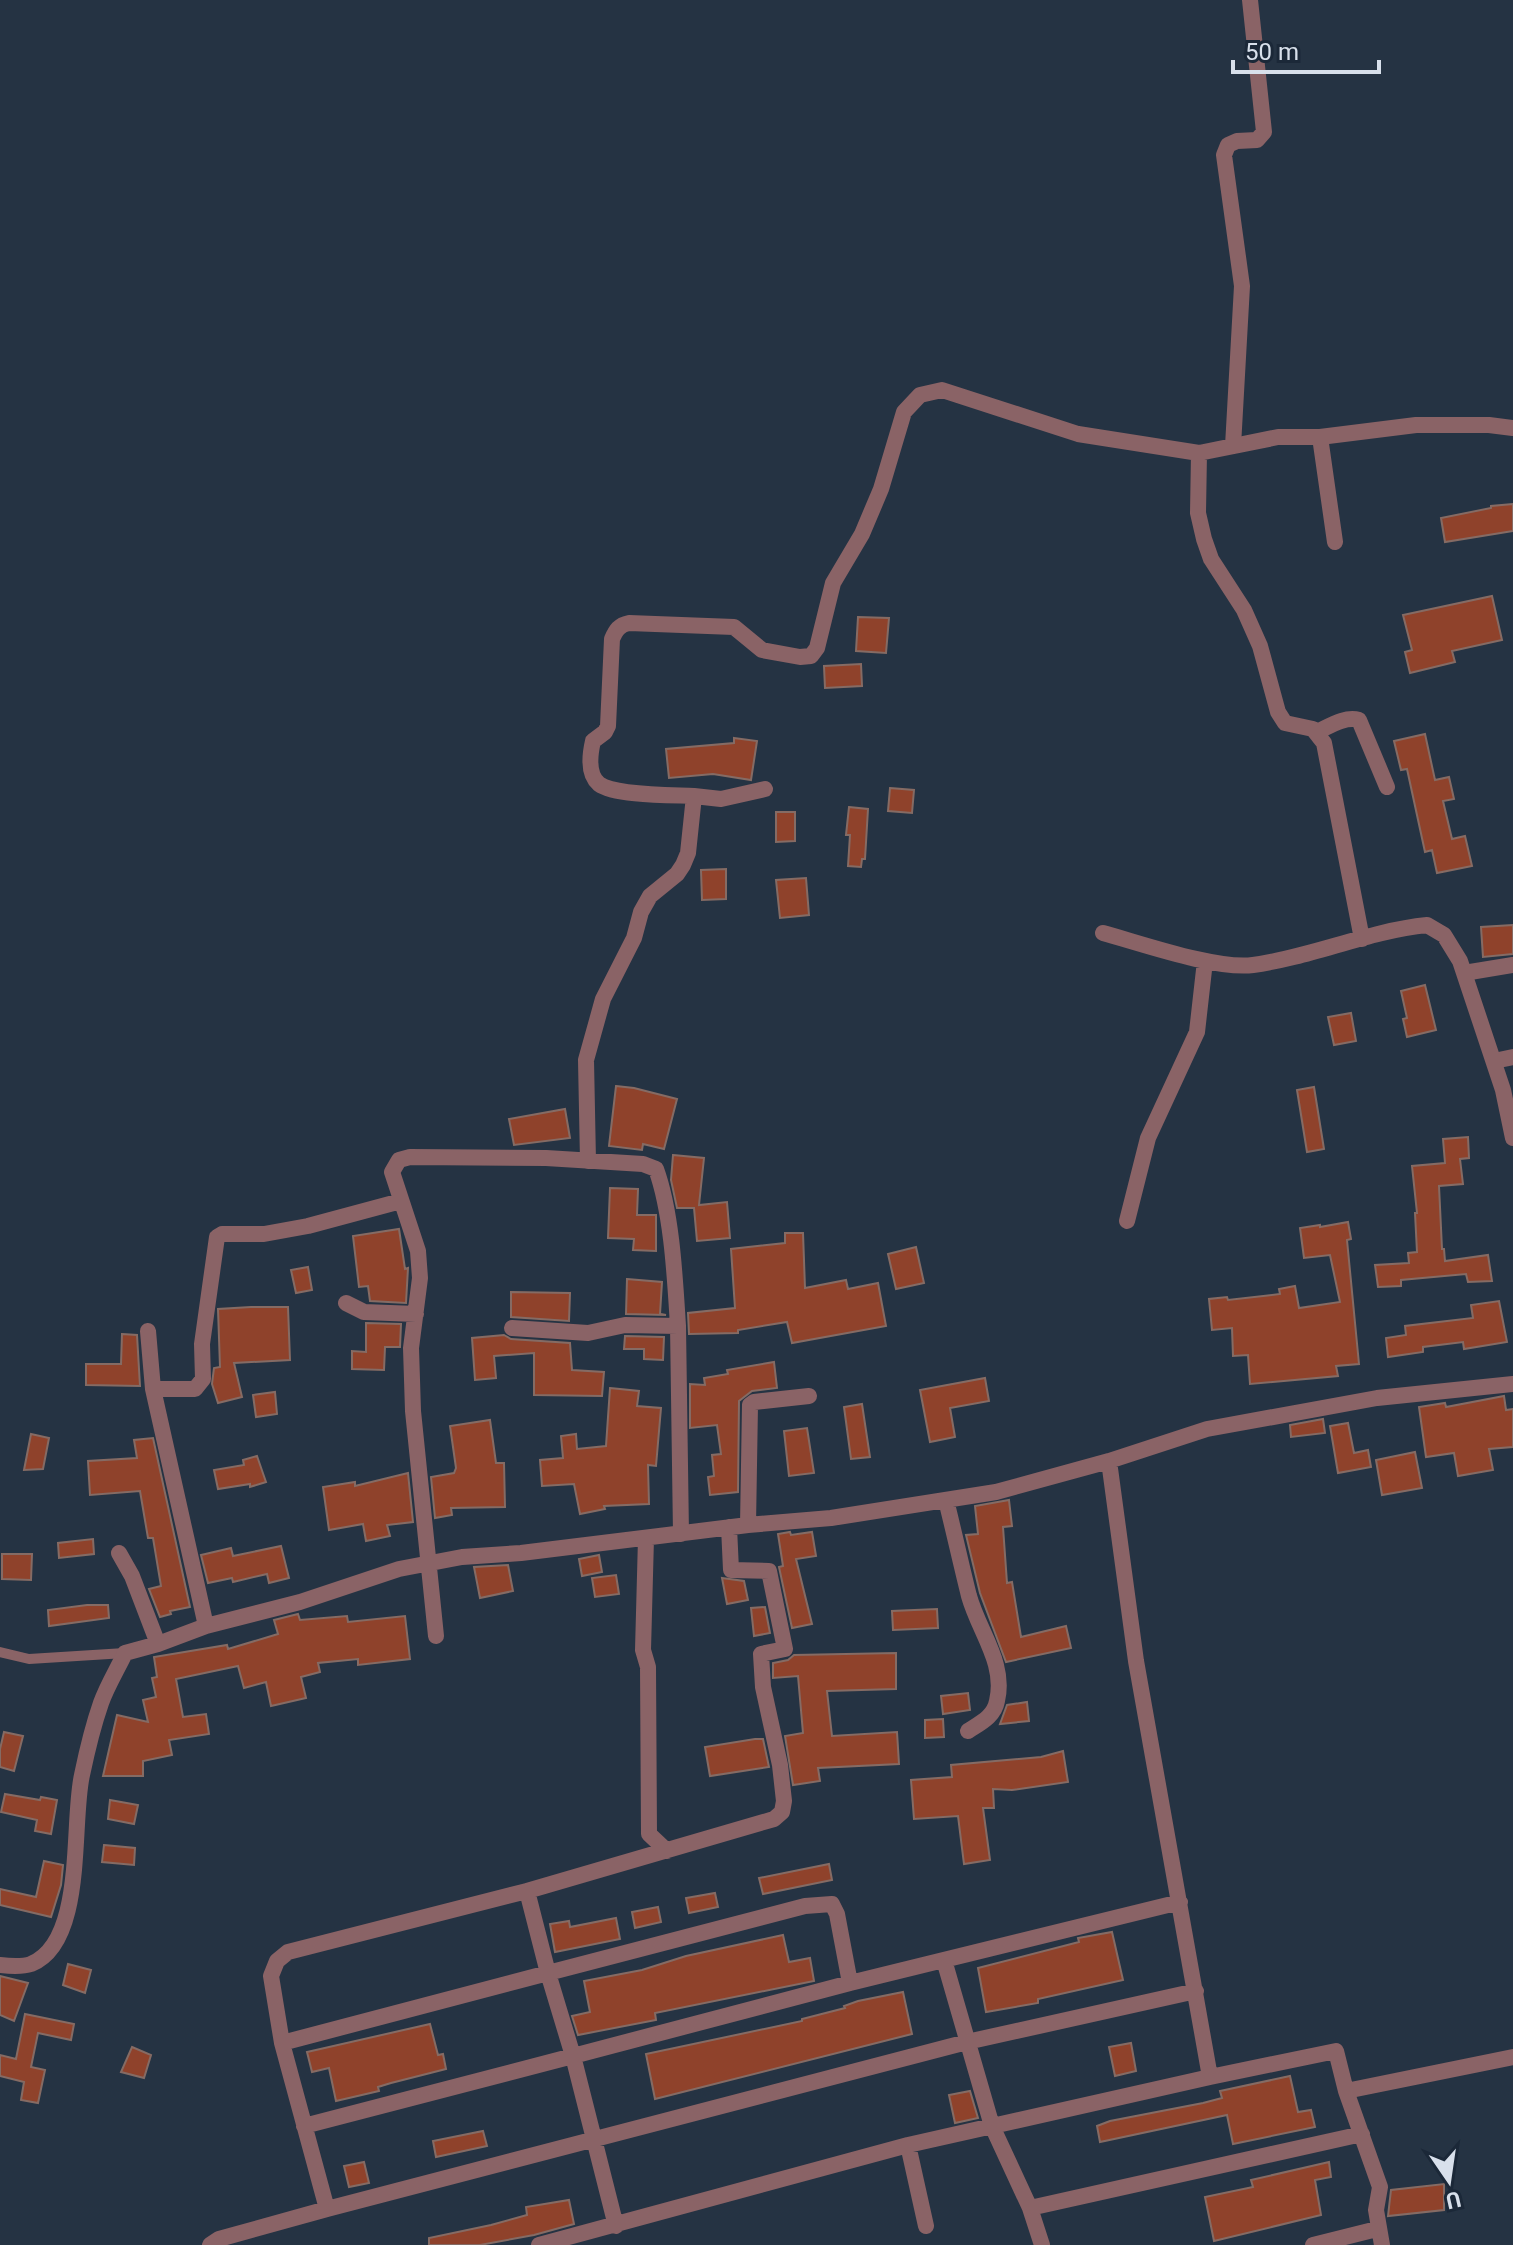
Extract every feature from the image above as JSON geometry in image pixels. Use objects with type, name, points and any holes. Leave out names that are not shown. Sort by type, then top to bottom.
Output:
[{"type":"street","points":[[1233,446],[1242,286],[1224,155],[1228,145],[1237,141],[1257,140],[1264,132],[1250,0]]},
{"type":"street","points":[[765,789],[721,799],[630,792],[600,785],[591,767],[593,741],[605,732],[609,719],[615,631],[621,624],[629,623],[734,627],[762,650],[811,656],[817,648],[833,583],[862,534],[881,489],[904,412],[920,395],[942,390],[1078,434],[1199,453],[1278,437],[1320,437],[1416,425],[1513,428]]},
{"type":"street","points":[[1320,437],[1335,542]]},
{"type":"street","points":[[1199,453],[1198,513],[1211,559],[1244,610],[1260,646],[1278,712],[1285,723],[1317,732],[1342,721],[1359,720],[1387,787]]},
{"type":"street","points":[[1317,732],[1324,743],[1362,939]]},
{"type":"street","points":[[588,1161],[586,1060],[603,999],[634,938],[641,912],[650,896],[677,874],[683,865],[688,853],[694,796]]},
{"type":"street","points":[[1103,933],[1205,961],[1250,966],[1403,927],[1427,925],[1444,935],[1464,973],[1503,1090],[1513,1138]]},
{"type":"street","points":[[1127,1221],[1148,1138],[1197,1032],[1205,961]]},
{"type":"street","points":[[1464,973],[1513,965]]},
{"type":"street","points":[[1494,1061],[1513,1057]]},
{"type":"street","points":[[436,1636],[413,1411],[411,1348],[420,1278],[418,1251],[392,1172],[399,1160],[410,1157],[588,1161],[643,1164],[656,1169],[671,1250],[678,1326],[681,1534]]},
{"type":"street","points":[[153,1389],[195,1389],[203,1379],[202,1344],[217,1237],[222,1234],[264,1234],[308,1226],[401,1201]]},
{"type":"street","points":[[346,1303],[364,1312],[416,1314]]},
{"type":"street","points":[[512,1328],[588,1333],[625,1325],[678,1326]]},
{"type":"street","points":[[148,1331],[153,1389],[206,1626]]},
{"type":"street","points":[[0,1965],[29,1965],[44,1956],[56,1940],[72,1894],[77,1799],[82,1773],[102,1702],[125,1653],[206,1626],[300,1602],[399,1569],[462,1557],[831,1518],[996,1492],[1109,1461],[1207,1429],[1393,1396],[1513,1384]]},
{"type":"street","points":[[748,1525],[750,1405],[809,1396]]},
{"type":"street","points":[[1109,1461],[1136,1661],[1210,2077]]},
{"type":"street","points":[[946,1500],[970,1598],[999,1672],[998,1700],[994,1710],[986,1720],[968,1731]]},
{"type":"street","points":[[327,2209],[282,2043],[271,1976],[277,1961],[288,1952],[527,1891],[774,1819],[782,1812],[784,1801],[780,1765],[763,1687],[761,1654],[785,1649],[769,1571],[731,1570],[729,1527]]},
{"type":"street","points":[[646,1538],[643,1650],[648,1667],[649,1834],[667,1851]]},
{"type":"street","points":[[119,1553],[132,1576],[158,1644]]},
{"type":"street","points":[[527,1891],[616,2226]]},
{"type":"street","points":[[304,2126],[850,1983],[1180,1902]]},
{"type":"street","points":[[282,2043],[805,1906],[832,1904],[837,1914],[850,1983]]},
{"type":"street","points":[[944,1960],[992,2126],[1030,2208],[1042,2245]]},
{"type":"street","points":[[210,2245],[219,2239],[327,2209],[967,2042],[1196,1991]]},
{"type":"street","points":[[539,2245],[908,2145],[1336,2051],[1346,2091],[1380,2187],[1376,2210],[1379,2237],[1313,2245]]},
{"type":"street","points":[[1346,2091],[1513,2057]]},
{"type":"street","points":[[1030,2208],[1362,2134]]},
{"type":"street","points":[[908,2145],[926,2226]]},
{"type":"lane","points":[[0,1652],[29,1659],[125,1653]]},
{"type":"building","points":[[1513,504],[1513,531],[1445,542],[1441,518]]},
{"type":"building","points":[[1492,596],[1502,640],[1452,651],[1455,662],[1410,673],[1405,652],[1412,650],[1403,615]]},
{"type":"building","points":[[858,617],[889,618],[886,653],[856,651]]},
{"type":"building","points":[[861,664],[862,686],[825,688],[824,666]]},
{"type":"building","points":[[1425,734],[1435,780],[1449,777],[1454,799],[1443,801],[1452,839],[1465,836],[1472,866],[1437,873],[1432,850],[1425,852],[1407,769],[1401,770],[1394,741]]},
{"type":"building","points":[[734,738],[757,741],[751,780],[713,774],[669,778],[666,749],[734,743]]},
{"type":"building","points":[[890,788],[914,790],[912,813],[888,811]]},
{"type":"building","points":[[849,807],[868,809],[865,859],[862,859],[861,867],[848,866],[850,835],[846,835]]},
{"type":"building","points":[[776,812],[795,812],[795,841],[776,842]]},
{"type":"building","points":[[726,869],[726,899],[702,900],[701,870]]},
{"type":"building","points":[[806,878],[809,915],[780,918],[776,880]]},
{"type":"building","points":[[1513,925],[1513,954],[1483,957],[1481,927]]},
{"type":"building","points":[[1425,985],[1436,1030],[1407,1037],[1403,1019],[1407,1018],[1401,991]]},
{"type":"building","points":[[1351,1013],[1356,1041],[1334,1045],[1328,1017]]},
{"type":"building","points":[[616,1086],[677,1099],[664,1149],[643,1144],[642,1150],[609,1146]]},
{"type":"building","points":[[1314,1087],[1324,1149],[1307,1152],[1297,1090]]},
{"type":"building","points":[[565,1109],[570,1138],[514,1145],[509,1119]]},
{"type":"building","points":[[1468,1137],[1469,1158],[1460,1159],[1463,1184],[1439,1186],[1442,1249],[1445,1261],[1488,1255],[1492,1281],[1468,1282],[1466,1274],[1401,1280],[1401,1286],[1378,1287],[1375,1265],[1409,1263],[1408,1253],[1417,1252],[1412,1166],[1445,1163],[1443,1139]]},
{"type":"building","points":[[673,1155],[704,1158],[699,1205],[727,1202],[730,1238],[697,1241],[694,1208],[677,1208],[671,1180]]},
{"type":"building","points":[[610,1188],[638,1189],[637,1215],[656,1215],[656,1251],[633,1250],[634,1239],[608,1238]]},
{"type":"building","points":[[1348,1222],[1359,1364],[1336,1366],[1338,1376],[1250,1384],[1248,1355],[1233,1356],[1232,1328],[1212,1330],[1209,1299],[1280,1294],[1279,1289],[1295,1286],[1299,1308],[1340,1302],[1330,1255],[1304,1258],[1300,1228]]},
{"type":"building","points":[[399,1229],[405,1269],[408,1268],[406,1303],[370,1301],[368,1286],[359,1287],[353,1236]]},
{"type":"building","points":[[785,1233],[803,1233],[805,1288],[846,1280],[848,1289],[878,1283],[886,1326],[792,1343],[787,1322],[738,1330],[738,1333],[689,1334],[688,1313],[735,1308],[731,1249],[785,1243]]},
{"type":"building","points":[[916,1247],[924,1283],[896,1289],[888,1254]]},
{"type":"building","points":[[308,1267],[312,1290],[296,1293],[291,1270]]},
{"type":"building","points":[[627,1279],[662,1282],[660,1314],[666,1315],[626,1314]]},
{"type":"building","points":[[511,1292],[570,1293],[569,1321],[511,1317]]},
{"type":"building","points":[[1499,1301],[1507,1342],[1464,1349],[1463,1342],[1423,1347],[1423,1352],[1388,1357],[1386,1338],[1406,1335],[1405,1326],[1473,1318],[1471,1305]]},
{"type":"building","points":[[288,1307],[290,1360],[234,1363],[242,1397],[218,1403],[212,1384],[214,1368],[220,1367],[218,1309]]},
{"type":"building","points":[[366,1323],[401,1324],[400,1347],[385,1347],[384,1370],[352,1369],[352,1351],[366,1352]]},
{"type":"building","points":[[122,1334],[137,1335],[140,1386],[86,1385],[86,1364],[121,1364]]},
{"type":"building","points":[[504,1335],[511,1339],[570,1343],[572,1370],[604,1372],[602,1396],[534,1395],[534,1353],[494,1356],[496,1378],[475,1380],[472,1338]]},
{"type":"building","points":[[625,1336],[664,1337],[663,1360],[644,1359],[644,1349],[624,1349]]},
{"type":"building","points":[[774,1362],[777,1388],[752,1391],[739,1401],[738,1492],[710,1495],[708,1477],[714,1476],[712,1455],[721,1454],[717,1425],[690,1428],[690,1384],[705,1385],[704,1378],[728,1374],[727,1370]]},
{"type":"building","points":[[985,1378],[989,1401],[950,1408],[955,1437],[930,1442],[920,1390]]},
{"type":"building","points":[[610,1388],[639,1391],[637,1406],[661,1408],[656,1466],[648,1465],[649,1504],[604,1506],[605,1509],[580,1514],[574,1484],[542,1486],[540,1460],[563,1458],[561,1436],[576,1434],[577,1449],[606,1446]]},
{"type":"building","points":[[275,1392],[277,1414],[256,1417],[253,1395]]},
{"type":"building","points":[[1504,1396],[1506,1410],[1513,1409],[1513,1447],[1489,1449],[1493,1470],[1458,1476],[1454,1453],[1426,1457],[1419,1407],[1445,1403],[1446,1407]]},
{"type":"building","points":[[862,1404],[870,1457],[851,1459],[844,1407]]},
{"type":"building","points":[[1323,1419],[1325,1433],[1291,1437],[1290,1425]]},
{"type":"building","points":[[490,1420],[496,1463],[504,1463],[505,1507],[451,1508],[452,1515],[435,1518],[431,1477],[454,1473],[456,1468],[450,1426]]},
{"type":"building","points":[[1348,1423],[1354,1453],[1368,1450],[1371,1467],[1338,1473],[1330,1426]]},
{"type":"building","points":[[807,1428],[814,1473],[789,1476],[784,1431]]},
{"type":"building","points":[[31,1434],[49,1438],[43,1469],[24,1470]]},
{"type":"building","points":[[153,1438],[190,1607],[170,1611],[171,1614],[160,1617],[149,1589],[161,1586],[153,1538],[148,1538],[140,1491],[90,1495],[88,1461],[137,1458],[134,1440]]},
{"type":"building","points":[[1415,1452],[1422,1488],[1382,1495],[1376,1460]]},
{"type":"building","points":[[257,1456],[266,1482],[250,1487],[250,1484],[218,1489],[214,1470],[244,1465],[243,1460]]},
{"type":"building","points":[[408,1473],[413,1522],[387,1525],[390,1536],[366,1541],[363,1524],[329,1530],[323,1487],[355,1482],[355,1486]]},
{"type":"building","points":[[1009,1500],[1012,1526],[1003,1527],[1007,1583],[1012,1582],[1021,1637],[1066,1626],[1071,1648],[1006,1662],[980,1593],[966,1535],[978,1534],[975,1506]]},
{"type":"building","points":[[790,1532],[791,1535],[812,1532],[816,1556],[796,1559],[812,1624],[792,1628],[779,1567],[783,1566],[778,1534]]},
{"type":"building","points":[[93,1539],[94,1554],[59,1558],[58,1543]]},
{"type":"building","points":[[281,1546],[289,1578],[269,1583],[267,1574],[233,1582],[232,1578],[208,1583],[201,1555],[231,1548],[233,1556]]},
{"type":"building","points":[[2,1554],[32,1554],[31,1580],[2,1579]]},
{"type":"building","points":[[599,1555],[602,1572],[582,1576],[579,1559]]},
{"type":"building","points":[[508,1565],[513,1591],[480,1598],[474,1567]]},
{"type":"building","points":[[616,1575],[619,1594],[595,1597],[592,1578]]},
{"type":"building","points":[[722,1578],[744,1581],[748,1600],[727,1604]]},
{"type":"building","points":[[108,1605],[109,1618],[49,1626],[48,1610]]},
{"type":"building","points":[[765,1607],[770,1633],[754,1636],[751,1608]]},
{"type":"building","points":[[937,1609],[938,1628],[893,1630],[892,1611]]},
{"type":"building","points":[[298,1614],[300,1620],[347,1616],[348,1622],[405,1616],[410,1659],[358,1665],[358,1659],[318,1663],[320,1672],[301,1677],[306,1698],[271,1706],[266,1682],[244,1688],[238,1666],[176,1679],[183,1717],[206,1714],[209,1734],[169,1740],[172,1755],[143,1761],[143,1776],[103,1776],[117,1715],[148,1722],[143,1700],[156,1697],[152,1678],[157,1677],[154,1657],[227,1645],[228,1649],[278,1634],[274,1620]]},
{"type":"building","points":[[896,1653],[896,1689],[827,1691],[832,1736],[897,1732],[899,1764],[818,1768],[820,1781],[793,1785],[785,1736],[803,1733],[798,1676],[773,1678],[773,1663],[788,1660],[794,1655]]},
{"type":"building","points":[[968,1693],[970,1710],[943,1714],[941,1696]]},
{"type":"building","points":[[1027,1702],[1029,1721],[1000,1724],[1007,1705]]},
{"type":"building","points":[[943,1719],[944,1737],[925,1738],[925,1720]]},
{"type":"building","points":[[4,1732],[23,1736],[14,1771],[0,1767]]},
{"type":"building","points":[[763,1739],[769,1767],[710,1776],[705,1747]]},
{"type":"building","points":[[1063,1751],[1068,1782],[1012,1790],[993,1789],[994,1808],[983,1808],[990,1860],[964,1864],[958,1816],[914,1819],[911,1780],[952,1777],[951,1765],[1041,1757]]},
{"type":"building","points":[[5,1794],[57,1800],[51,1834],[35,1831],[37,1820],[1,1812]]},
{"type":"building","points":[[110,1800],[138,1805],[134,1824],[108,1819]]},
{"type":"building","points":[[104,1845],[135,1848],[134,1865],[102,1862]]},
{"type":"building","points":[[44,1861],[63,1865],[61,1885],[51,1917],[0,1905],[0,1889],[36,1897]]},
{"type":"building","points":[[829,1864],[832,1880],[763,1894],[759,1878]]},
{"type":"building","points":[[715,1893],[718,1907],[689,1913],[686,1898]]},
{"type":"building","points":[[658,1907],[661,1922],[635,1928],[632,1912]]},
{"type":"building","points":[[616,1918],[620,1939],[555,1952],[550,1924],[569,1921],[570,1927]]},
{"type":"building","points":[[1112,1932],[1123,1980],[1038,1999],[1038,2003],[986,2012],[978,1968],[1079,1942],[1078,1938]]},
{"type":"building","points":[[783,1935],[789,1962],[810,1958],[814,1981],[655,2013],[656,2020],[578,2035],[572,2016],[590,2012],[584,1981]]},
{"type":"building","points":[[68,1964],[91,1970],[85,1993],[63,1985]]},
{"type":"building","points":[[0,1976],[28,1983],[14,2021],[0,2015]]},
{"type":"building","points":[[903,1992],[912,2034],[655,2099],[646,2054],[802,2021],[858,2001]]},
{"type":"building","points":[[25,2014],[74,2024],[71,2040],[38,2033],[31,2067],[45,2070],[38,2103],[21,2100],[24,2082],[0,2076],[0,2055],[16,2059]]},
{"type":"building","points":[[430,2024],[438,2055],[443,2054],[446,2069],[378,2087],[379,2091],[336,2101],[329,2068],[312,2072],[307,2052]]},
{"type":"building","points":[[1131,2043],[1136,2071],[1115,2076],[1109,2047]]},
{"type":"building","points":[[132,2047],[151,2055],[144,2078],[121,2072]]},
{"type":"building","points":[[1290,2076],[1298,2112],[1311,2110],[1315,2127],[1233,2144],[1227,2115],[1100,2142],[1097,2126],[1110,2121],[1203,2103],[1222,2098],[1220,2091]]},
{"type":"building","points":[[970,2091],[978,2118],[955,2123],[949,2095]]},
{"type":"building","points":[[483,2131],[487,2146],[436,2157],[433,2141]]},
{"type":"building","points":[[364,2162],[369,2183],[349,2187],[344,2166]]},
{"type":"building","points":[[1329,2162],[1331,2177],[1315,2180],[1321,2215],[1214,2241],[1205,2197],[1253,2187],[1251,2180]]},
{"type":"building","points":[[1444,2184],[1444,2210],[1388,2216],[1391,2190]]},
{"type":"building","points":[[569,2200],[574,2224],[480,2245],[429,2245],[429,2238],[527,2215],[526,2207]]}]
